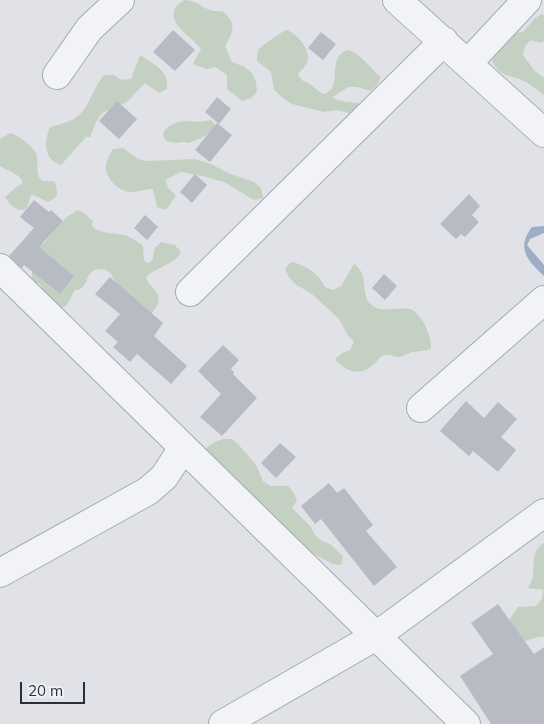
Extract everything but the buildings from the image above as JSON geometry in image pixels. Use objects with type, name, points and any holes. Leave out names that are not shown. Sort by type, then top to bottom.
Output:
[{"type":"street","points":[[57,75],[89,29],[120,0]]},
{"type":"street","points":[[397,0],[544,133]]},
{"type":"street","points":[[468,63],[527,0]]},
{"type":"street","points":[[190,292],[444,41]]},
{"type":"street","points":[[0,268],[466,724]]},
{"type":"street","points":[[421,408],[544,300]]},
{"type":"street","points":[[0,573],[148,491],[164,478],[183,448]]},
{"type":"street","points":[[223,724],[376,636],[544,513]]},
{"type":"green space","points":[[184,0],[194,2],[211,10],[222,11],[230,19],[232,31],[225,46],[232,62],[245,67],[252,73],[256,82],[257,92],[251,98],[242,101],[227,89],[227,75],[215,67],[207,69],[193,64],[201,49],[184,33],[175,20],[174,13],[176,7]]},
{"type":"green space","points":[[542,14],[544,15],[544,41],[540,43],[531,40],[525,46],[523,55],[534,70],[544,78],[544,95],[524,81],[502,73],[492,61],[495,52],[514,33],[523,32],[535,18]]},
{"type":"green space","points":[[286,30],[298,38],[307,52],[308,61],[298,74],[303,81],[309,83],[322,93],[325,94],[332,89],[337,61],[342,53],[348,50],[361,57],[381,77],[377,85],[370,91],[357,87],[348,87],[333,97],[360,104],[362,108],[351,114],[338,110],[324,112],[292,104],[274,90],[271,72],[257,61],[257,53],[260,48]]},
{"type":"green space","points":[[140,55],[160,69],[166,77],[167,89],[159,93],[145,83],[127,102],[102,113],[90,137],[86,137],[61,165],[51,159],[46,149],[50,127],[74,119],[79,115],[87,106],[104,75],[114,75],[122,80],[131,79]]},
{"type":"green space","points":[[211,120],[217,127],[210,133],[189,143],[166,141],[163,135],[164,131],[175,123]]},
{"type":"green space","points":[[10,133],[30,145],[36,153],[39,177],[42,180],[53,181],[56,184],[56,197],[48,202],[31,195],[27,208],[23,210],[14,208],[8,202],[5,197],[23,183],[17,175],[0,166],[0,139]]},
{"type":"green space","points":[[123,148],[138,159],[148,161],[195,159],[211,164],[228,173],[254,182],[261,188],[263,198],[254,200],[224,182],[181,172],[165,180],[169,189],[176,195],[166,210],[157,207],[153,189],[125,191],[114,184],[108,177],[106,162],[109,156],[113,149]]},
{"type":"green space","points":[[78,210],[93,221],[92,226],[95,229],[102,232],[124,235],[136,240],[143,246],[144,260],[147,263],[152,261],[155,248],[161,242],[175,245],[181,252],[169,264],[146,278],[159,298],[156,308],[151,314],[123,293],[113,277],[104,269],[94,270],[83,287],[75,290],[67,305],[59,310],[39,290],[42,287],[39,283],[35,284],[32,281],[32,271],[39,244],[44,243],[65,218]]},
{"type":"green space","points":[[291,262],[311,270],[325,287],[333,290],[341,286],[354,264],[362,275],[365,293],[370,303],[379,309],[406,308],[414,311],[425,326],[430,338],[431,349],[412,352],[399,357],[385,355],[363,371],[348,370],[343,367],[335,359],[342,353],[350,350],[354,342],[348,336],[339,319],[312,294],[295,284],[289,277],[285,269]]},
{"type":"green space","points":[[223,439],[232,439],[239,445],[256,465],[263,481],[270,486],[288,486],[294,493],[297,501],[292,508],[311,527],[315,535],[322,541],[330,544],[343,556],[341,565],[332,564],[307,550],[235,478],[227,475],[201,454],[210,445]]},
{"type":"green space","points":[[544,543],[544,637],[521,642],[508,621],[518,607],[536,606],[542,599],[543,590],[528,588],[532,581],[536,550]]},
{"type":"water","points":[[544,226],[544,233],[530,239],[527,245],[544,265],[544,276],[533,265],[524,248],[527,234],[532,227]]}]
